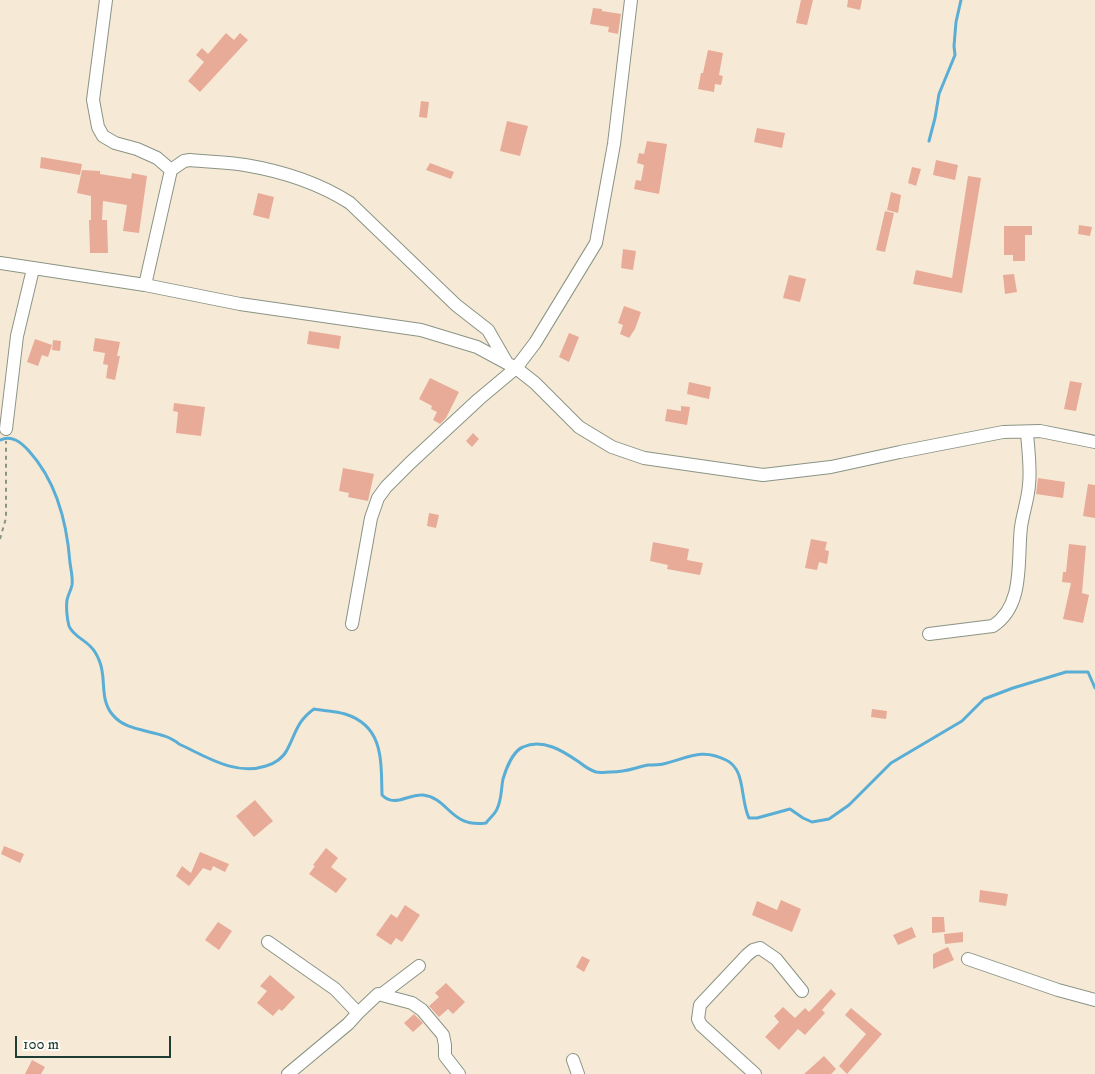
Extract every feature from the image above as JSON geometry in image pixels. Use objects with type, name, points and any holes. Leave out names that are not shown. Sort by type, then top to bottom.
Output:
[{"type":"street","points":[[106,0],[93,100],[98,127],[103,136],[158,158],[171,170]]},
{"type":"street","points":[[352,624],[372,518],[378,498],[386,486],[513,367],[535,343],[596,243],[614,144],[631,0]]},
{"type":"street","points":[[145,285],[171,170],[184,161],[190,160],[244,165],[321,186],[350,203],[456,305],[488,330],[513,367]]},
{"type":"street","points":[[0,263],[145,285],[240,304],[420,330],[477,347],[513,367],[535,384],[579,427],[612,446],[644,458],[763,475],[831,467],[1003,432],[1040,431],[1095,442]]},
{"type":"street","points":[[6,429],[17,336],[33,269]]},
{"type":"street","points":[[929,634],[993,626],[1002,620],[1011,606],[1019,573],[1021,526],[1030,484],[1027,432]]},
{"type":"street","points":[[268,942],[335,989],[358,1013]]},
{"type":"street","points":[[755,1074],[701,1025],[698,1019],[700,1005],[747,955],[753,950],[760,948],[776,959],[802,991]]},
{"type":"street","points":[[968,959],[1058,990],[1095,1000]]},
{"type":"street","points":[[288,1074],[348,1024],[375,996],[382,994],[419,966]]},
{"type":"street","points":[[382,994],[412,1003],[422,1010],[443,1035],[445,1056],[459,1074]]},
{"type":"street","points":[[573,1060],[578,1074]]},
{"type":"path","points":[[0,539],[6,518],[6,429]]},
{"type":"building","points":[[801,0],[813,0],[807,25],[796,23]]},
{"type":"building","points":[[848,0],[862,0],[860,10],[847,7]]},
{"type":"building","points":[[593,8],[621,14],[618,34],[608,32],[609,27],[590,24]]},
{"type":"building","points":[[226,33],[234,40],[240,33],[248,40],[200,92],[188,81],[204,62],[196,55],[202,48],[208,54]]},
{"type":"building","points":[[708,50],[723,53],[719,75],[723,76],[721,85],[715,84],[714,92],[698,89]]},
{"type":"building","points":[[421,101],[429,102],[427,118],[419,117]]},
{"type":"building","points":[[507,121],[528,126],[520,156],[500,151]]},
{"type":"building","points":[[757,128],[785,133],[782,148],[754,142]]},
{"type":"building","points":[[647,141],[667,144],[659,194],[634,189],[636,180],[641,181],[644,165],[637,163],[639,153],[644,154]]},
{"type":"building","points":[[41,157],[82,164],[80,175],[40,168]]},
{"type":"building","points":[[936,160],[958,165],[955,180],[933,175]]},
{"type":"building","points":[[430,163],[454,172],[451,179],[426,170]]},
{"type":"building","points":[[912,167],[921,169],[916,186],[908,183]]},
{"type":"building","points":[[82,170],[100,171],[100,174],[131,179],[132,173],[147,176],[139,233],[123,231],[127,205],[103,201],[102,220],[107,220],[108,253],[90,253],[89,220],[91,220],[91,196],[77,193]]},
{"type":"building","points":[[968,176],[981,178],[962,293],[913,284],[916,270],[952,278]]},
{"type":"building","points":[[891,192],[901,195],[898,213],[887,210]]},
{"type":"building","points":[[258,193],[274,197],[269,219],[253,215]]},
{"type":"building","points":[[885,211],[894,213],[885,252],[876,250]]},
{"type":"building","points":[[1079,225],[1092,227],[1090,236],[1078,234]]},
{"type":"building","points":[[1004,226],[1032,226],[1032,235],[1025,235],[1025,261],[1013,261],[1013,255],[1004,255]]},
{"type":"building","points":[[623,249],[636,251],[633,270],[621,268]]},
{"type":"building","points":[[1014,274],[1017,292],[1005,294],[1003,275]]},
{"type":"building","points":[[789,275],[806,279],[800,302],[783,298]]},
{"type":"building","points":[[624,306],[641,312],[635,329],[629,338],[620,334],[623,325],[618,323]]},
{"type":"building","points":[[309,331],[341,336],[339,349],[307,344]]},
{"type":"building","points":[[569,333],[579,337],[569,362],[559,357]]},
{"type":"building","points":[[95,338],[120,342],[117,356],[120,356],[115,380],[106,378],[108,365],[103,364],[105,353],[93,351]]},
{"type":"building","points":[[35,339],[52,345],[48,357],[42,355],[38,366],[27,362]]},
{"type":"building","points":[[53,340],[61,341],[60,351],[52,350]]},
{"type":"building","points":[[430,378],[459,392],[446,418],[440,424],[433,420],[437,412],[431,409],[432,406],[419,399]]},
{"type":"building","points":[[1070,381],[1082,383],[1076,411],[1064,409]]},
{"type":"building","points":[[689,382],[711,387],[709,399],[687,394]]},
{"type":"building","points":[[174,403],[205,407],[201,436],[176,433],[178,412],[173,411]]},
{"type":"building","points":[[681,406],[690,407],[687,425],[665,421],[667,409],[681,411]]},
{"type":"building","points":[[473,433],[479,439],[472,447],[466,441]]},
{"type":"building","points":[[343,468],[374,474],[368,501],[348,497],[349,493],[339,491]]},
{"type":"building","points":[[1038,478],[1065,482],[1063,498],[1036,494]]},
{"type":"building","points":[[1088,484],[1095,485],[1095,518],[1083,516]]},
{"type":"building","points":[[429,513],[439,515],[436,528],[427,526]]},
{"type":"building","points":[[811,539],[827,542],[825,550],[829,551],[827,564],[819,562],[817,570],[805,568]]},
{"type":"building","points":[[653,542],[689,549],[687,560],[703,563],[700,575],[667,569],[668,565],[650,561]]},
{"type":"building","points":[[1069,544],[1086,546],[1082,593],[1089,595],[1083,623],[1063,619],[1071,583],[1062,582],[1063,572],[1066,572]]},
{"type":"building","points":[[872,709],[887,711],[886,719],[871,717]]},
{"type":"building","points":[[255,800],[273,821],[254,837],[236,816]]},
{"type":"building","points":[[4,846],[24,854],[20,863],[1,854]]},
{"type":"building","points":[[326,848],[338,858],[331,867],[347,879],[336,893],[309,874],[315,866],[313,865]]},
{"type":"building","points":[[200,852],[229,864],[225,872],[213,866],[211,871],[203,868],[189,886],[176,876],[182,866],[191,873]]},
{"type":"building","points":[[980,890],[1008,894],[1006,906],[979,902]]},
{"type":"building","points":[[781,900],[801,909],[792,932],[752,915],[757,901],[777,910]]},
{"type":"building","points":[[405,905],[420,915],[402,942],[396,938],[391,945],[376,935],[391,914],[397,918]]},
{"type":"building","points":[[932,917],[944,917],[945,932],[932,933]]},
{"type":"building","points":[[218,922],[232,931],[219,950],[205,940]]},
{"type":"building","points":[[912,927],[916,937],[898,945],[893,935]]},
{"type":"building","points":[[963,932],[963,942],[945,944],[944,934]]},
{"type":"building","points":[[948,947],[954,960],[933,969],[933,954]]},
{"type":"building","points":[[582,956],[590,960],[584,972],[576,967]]},
{"type":"building","points":[[270,975],[295,997],[282,1011],[279,1009],[273,1016],[257,1003],[267,991],[260,986]]},
{"type":"building","points":[[446,983],[465,1002],[453,1014],[448,1009],[439,1017],[429,1006],[439,997],[435,993]]},
{"type":"building","points":[[831,989],[836,994],[822,1010],[825,1013],[805,1035],[798,1029],[779,1050],[765,1037],[779,1022],[774,1016],[783,1007],[795,1018],[805,1008],[809,1012]]},
{"type":"building","points":[[851,1008],[882,1034],[847,1074],[839,1066],[866,1034],[845,1015]]},
{"type":"building","points":[[414,1014],[423,1023],[413,1032],[404,1023]]},
{"type":"building","points":[[824,1056],[836,1069],[831,1074],[804,1074]]},
{"type":"building","points":[[32,1060],[45,1067],[41,1074],[25,1074]]},
{"type":"waterway","points":[[929,141],[939,94],[955,55],[956,22],[961,0]]},
{"type":"waterway","points":[[0,440],[8,438],[16,440],[29,451],[47,476],[59,504],[66,533],[72,577],[72,585],[67,598],[69,626],[73,632],[91,647],[97,656],[103,673],[104,694],[108,708],[119,721],[135,729],[172,739],[221,764],[243,769],[269,765],[281,758],[300,723],[314,709],[345,714],[358,720],[374,736],[380,758],[382,795],[392,800],[401,800],[417,795],[432,797],[465,821],[486,823],[496,811],[500,801],[502,782],[510,761],[519,749],[538,744],[560,750],[596,772],[622,771],[648,765],[663,764],[701,754],[717,756],[732,764],[737,770],[749,818],[757,818],[790,809],[812,822],[829,819],[849,805],[891,763],[962,721],[984,699],[1066,672],[1088,672],[1095,688]]}]
